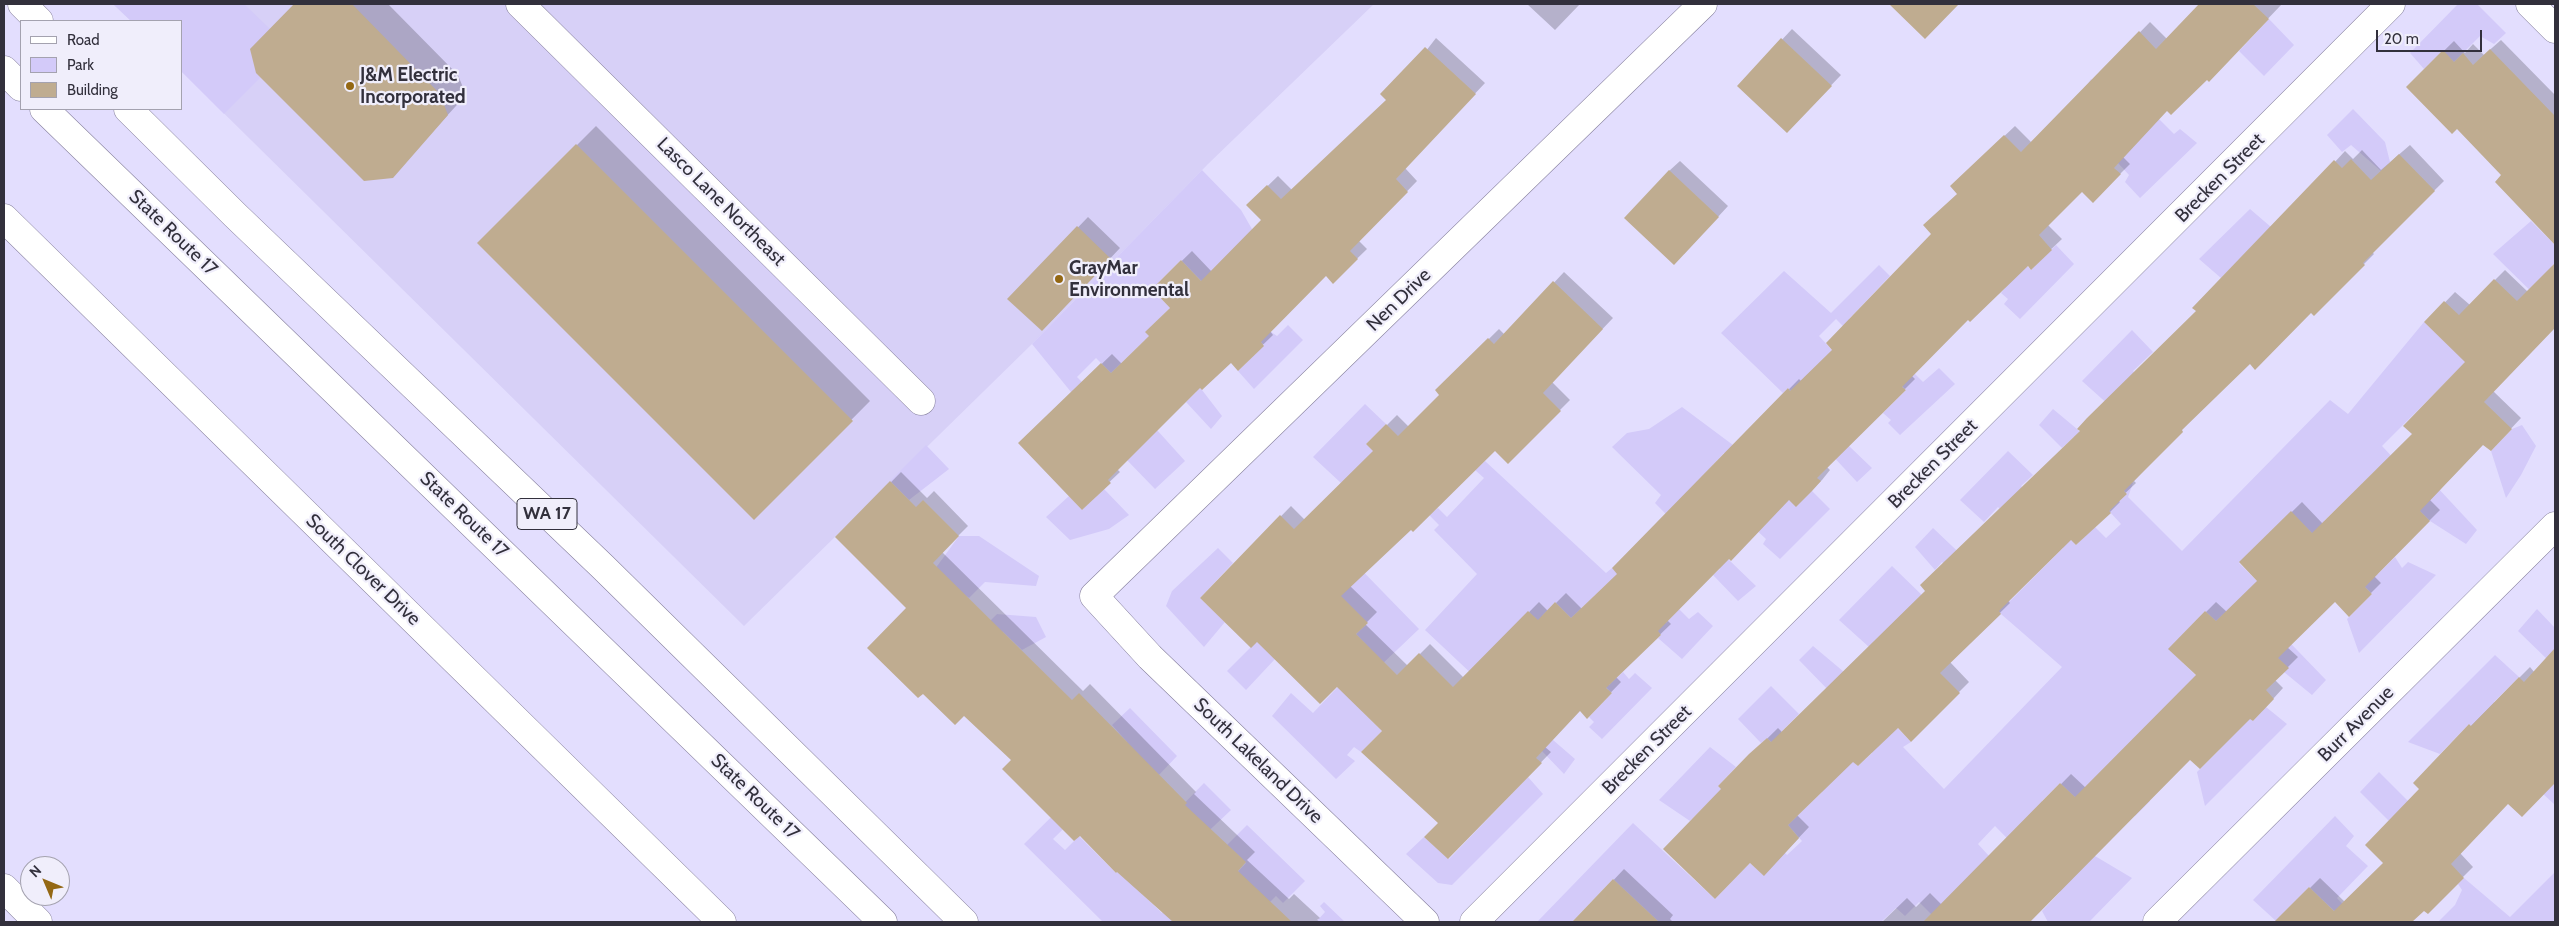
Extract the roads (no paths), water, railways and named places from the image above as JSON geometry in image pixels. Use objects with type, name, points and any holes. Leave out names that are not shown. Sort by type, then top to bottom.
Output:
[{"type":"main road","points":[[22,4],[38,20]]},
{"type":"main road","name":"Lasco Lane Northeast","points":[[520,4],[922,401]]},
{"type":"main road","name":"Nen Drive","points":[[1094,596],[1703,4]]},
{"type":"main road","name":"Brecken Street","points":[[1474,922],[2271,127],[2391,4]]},
{"type":"main road","points":[[2530,4],[2555,29]]},
{"type":"main road","points":[[4,70],[20,86]]},
{"type":"main road","name":"State Route 17","points":[[45,110],[883,922]]},
{"type":"main road","name":"WA 17","points":[[129,110],[235,215],[596,560],[964,922]]},
{"type":"main road","name":"South Clover Drive","points":[[8,230],[722,922]]},
{"type":"main road","name":"Burr Avenue","points":[[2157,922],[2555,526]]},
{"type":"main road","name":"South Lakeland Drive","points":[[1094,596],[1150,657],[1425,922]]},
{"type":"main road","points":[[4,888],[38,922]]},
{"type":"place","name":"J&M Electric Incorporated","points":[[350,86]]},
{"type":"place","name":"GrayMar Environmental","points":[[1059,279]]}]
